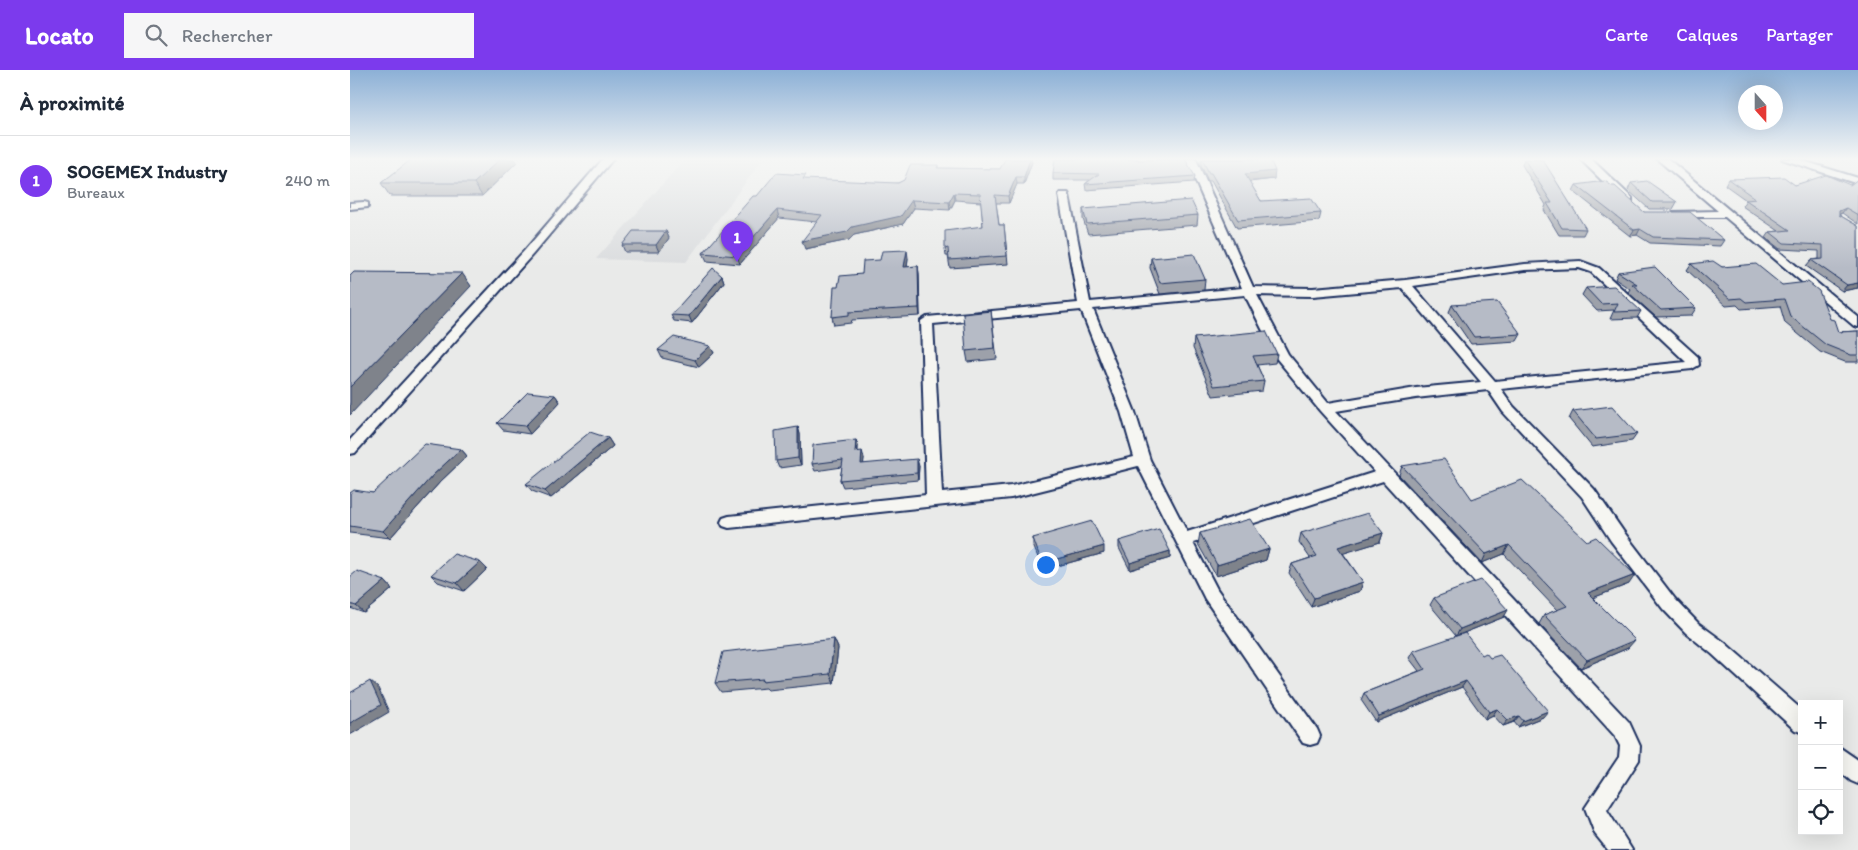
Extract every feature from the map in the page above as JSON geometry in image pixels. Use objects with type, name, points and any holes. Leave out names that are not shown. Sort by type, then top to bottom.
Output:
[{"type":"street","points":[[350,449],[529,252],[577,195]]},
{"type":"street","points":[[1207,195],[1249,291],[1282,356],[1325,408],[1622,729],[1630,746],[1629,760],[1596,808],[1603,826],[1620,850]]},
{"type":"street","points":[[1623,195],[1638,210]]},
{"type":"street","points":[[1705,195],[1858,323]]},
{"type":"street","points":[[1064,196],[1086,306],[1128,412],[1142,460],[1211,594],[1310,736]]},
{"type":"street","points":[[350,206],[364,205]]},
{"type":"street","points":[[1660,215],[1727,214]]},
{"type":"street","points":[[934,500],[927,320],[1249,291],[1313,292],[1405,284],[1525,267],[1580,264],[1588,266],[1692,360],[1692,365],[1678,367],[1416,393],[1325,408]]},
{"type":"street","points":[[1405,284],[1491,385],[1508,409],[1588,493],[1617,536],[1669,604],[1692,628],[1718,648],[1798,719]]},
{"type":"street","points":[[729,522],[1011,492],[1142,460]]},
{"type":"street","points":[[1183,540],[1387,474]]},
{"type":"street","points":[[1843,761],[1858,774]]},
{"type":"shaded area","points":[[653,195],[736,195],[686,262],[596,259]]},
{"type":"building","points":[[953,195],[949,202],[912,200],[901,216],[852,227],[847,232],[802,241],[822,215],[777,210],[737,256],[703,253],[753,196]]},
{"type":"building","points":[[980,195],[995,195],[999,225],[1004,225],[1007,256],[949,260],[948,248],[945,249],[945,231],[983,226]]},
{"type":"building","points":[[1224,195],[1258,195],[1261,201],[1311,198],[1321,213],[1238,220]]},
{"type":"building","points":[[1547,195],[1565,195],[1586,229],[1562,228],[1547,203],[1552,203]]},
{"type":"building","points":[[1589,195],[1625,195],[1644,212],[1690,212],[1724,240],[1653,237],[1640,229],[1634,230]]},
{"type":"building","points":[[1645,195],[1668,195],[1677,202],[1652,202]]},
{"type":"building","points":[[1751,195],[1858,195],[1858,215],[1846,208],[1839,211],[1839,215],[1858,226],[1858,283],[1847,285],[1811,260],[1823,259],[1823,245],[1784,243],[1770,232],[1790,230],[1746,200],[1756,199]]},
{"type":"building","points":[[1191,200],[1198,215],[1087,224],[1083,209]]},
{"type":"building","points":[[633,231],[666,231],[656,245],[622,245]]},
{"type":"building","points":[[907,250],[904,267],[918,266],[919,308],[849,312],[849,315],[832,317],[834,287],[838,287],[840,276],[862,274],[863,261],[880,260],[882,251]]},
{"type":"building","points":[[1194,254],[1205,279],[1160,283],[1151,258]]},
{"type":"building","points":[[1713,261],[1722,267],[1756,264],[1782,285],[1808,282],[1819,291],[1830,319],[1834,320],[1838,332],[1858,331],[1858,355],[1851,355],[1826,345],[1790,316],[1784,299],[1746,302],[1741,298],[1730,299],[1691,264]]},
{"type":"building","points":[[1655,267],[1696,308],[1661,310],[1632,284],[1637,284],[1618,272]]},
{"type":"building","points":[[713,268],[722,276],[689,316],[671,315]]},
{"type":"building","points":[[354,272],[462,273],[350,387],[350,276]]},
{"type":"building","points":[[1614,286],[1641,311],[1614,312],[1618,303],[1601,304],[1586,288]]},
{"type":"building","points":[[1497,302],[1521,334],[1474,337],[1452,305]]},
{"type":"building","points":[[991,311],[995,348],[966,351],[963,314]]},
{"type":"building","points":[[1266,331],[1277,354],[1253,356],[1264,381],[1214,386],[1194,338]]},
{"type":"building","points":[[674,337],[710,346],[695,360],[658,350]]},
{"type":"building","points":[[528,392],[555,395],[525,426],[497,423]]},
{"type":"building","points":[[1612,406],[1637,434],[1596,439],[1573,411]]},
{"type":"building","points":[[798,427],[798,458],[776,461],[775,431]]},
{"type":"building","points":[[590,432],[608,438],[545,491],[526,484]]},
{"type":"building","points":[[856,440],[855,452],[862,451],[861,464],[917,459],[917,473],[840,480],[843,460],[812,464],[813,445]]},
{"type":"building","points":[[425,444],[461,449],[433,475],[383,531],[350,526],[350,493],[354,490],[373,493]]},
{"type":"building","points":[[1444,459],[1472,499],[1522,480],[1587,541],[1596,537],[1635,575],[1588,593],[1635,640],[1587,660],[1544,615],[1567,606],[1509,545],[1486,554],[1402,466]]},
{"type":"building","points":[[1368,513],[1383,533],[1338,547],[1363,582],[1314,598],[1292,564],[1317,556],[1301,533]]},
{"type":"building","points":[[1250,519],[1269,549],[1217,565],[1200,533]]},
{"type":"building","points":[[1092,521],[1104,546],[1042,563],[1033,538]]},
{"type":"building","points":[[1159,529],[1170,551],[1130,563],[1119,541]]},
{"type":"building","points":[[454,554],[480,562],[457,583],[431,575]]},
{"type":"building","points":[[357,571],[385,581],[356,606],[350,604],[350,577]]},
{"type":"building","points":[[1481,580],[1508,610],[1460,629],[1434,598]]},
{"type":"building","points":[[1465,633],[1482,655],[1486,653],[1490,658],[1500,655],[1548,711],[1523,721],[1519,716],[1508,720],[1497,709],[1489,712],[1466,681],[1379,716],[1364,693],[1425,669],[1413,651]]},
{"type":"building","points":[[834,639],[830,674],[762,681],[763,679],[715,683],[723,652]]},
{"type":"building","points":[[370,681],[381,705],[350,723],[350,693]]},
{"type":"place","name":"SOGEMEX Industry","points":[[737,262]]}]
